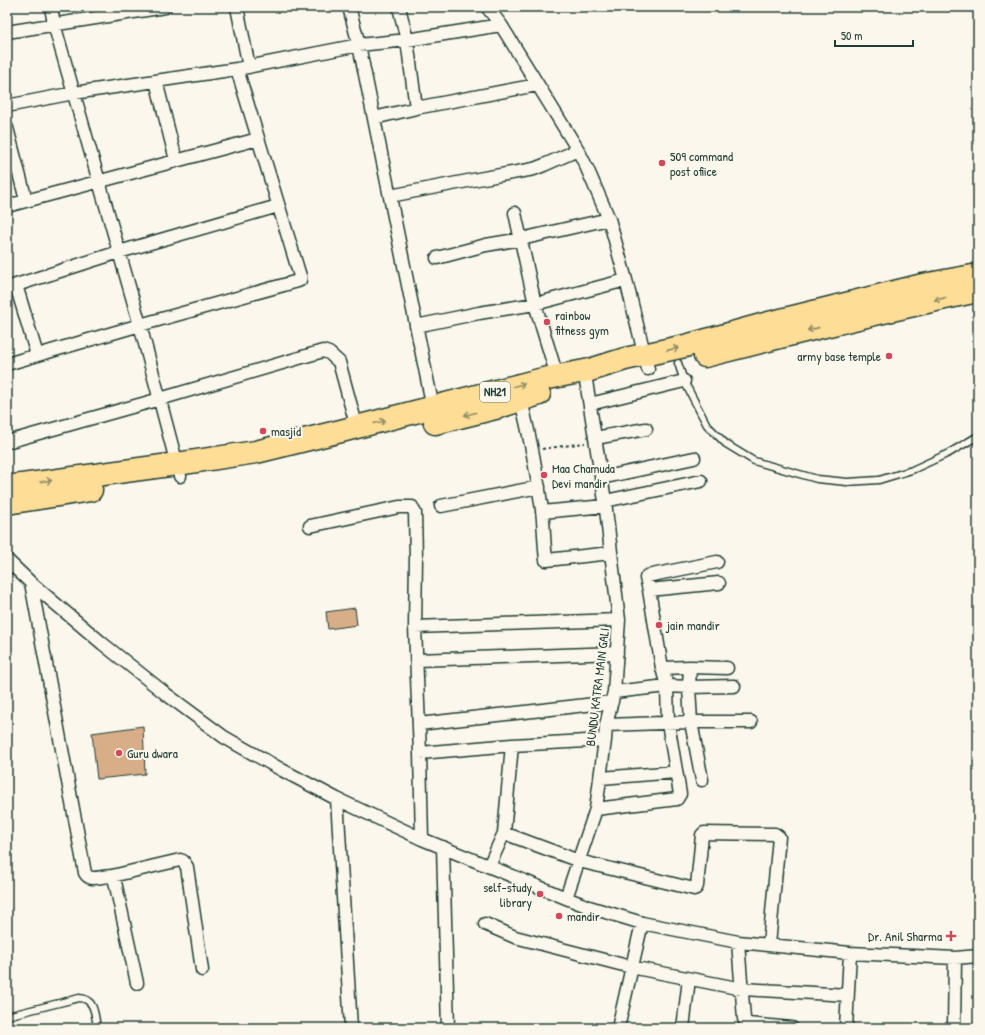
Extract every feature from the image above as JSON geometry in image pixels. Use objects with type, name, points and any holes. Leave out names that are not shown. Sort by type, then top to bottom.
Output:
[{"type":"highway","name":"NH21","points":[[7,487],[179,470],[310,453],[499,407],[560,388],[600,378],[646,362],[685,346],[761,325],[923,285],[978,275]]},
{"type":"highway","name":"NH21","points":[[7,503],[179,470],[357,428],[557,376],[646,362],[681,372],[778,337],[978,291]]},
{"type":"street","points":[[51,7],[54,24],[140,325],[179,470]]},
{"type":"street","points":[[7,32],[126,10],[165,7]]},
{"type":"street","points":[[7,364],[300,280],[258,139],[243,68],[237,7]]},
{"type":"street","points":[[350,7],[433,408]]},
{"type":"street","points":[[399,7],[407,40],[416,108]]},
{"type":"street","points":[[487,7],[501,25],[578,150],[586,166],[609,219],[646,362]]},
{"type":"street","points":[[7,106],[74,93],[243,68],[359,46],[501,25]]},
{"type":"street","points":[[156,81],[176,160]]},
{"type":"street","points":[[374,118],[416,108],[538,85]]},
{"type":"street","points":[[7,128],[26,200]]},
{"type":"street","points":[[7,206],[258,139]]},
{"type":"street","points":[[390,196],[534,169],[578,150]]},
{"type":"street","points":[[36,356],[11,287],[119,252],[278,206]]},
{"type":"street","points":[[516,213],[535,304],[557,376]]},
{"type":"street","points":[[437,258],[486,245],[521,239],[609,219]]},
{"type":"street","points":[[416,326],[479,313],[535,304],[626,280]]},
{"type":"street","points":[[7,442],[322,351],[329,353],[339,362],[357,428]]},
{"type":"street","points":[[590,404],[681,372]]},
{"type":"street","name":"BUNDU KATRA MAIN GALI","points":[[566,898],[596,809],[606,725],[612,697],[619,620],[612,553],[586,381]]},
{"type":"street","points":[[522,400],[533,450],[539,487],[546,560],[612,553]]},
{"type":"street","points":[[595,440],[646,429]]},
{"type":"street","points":[[601,478],[694,458]]},
{"type":"street","points":[[542,512],[605,503],[701,481]]},
{"type":"street","points":[[441,506],[539,487]]},
{"type":"street","points":[[310,526],[399,507],[412,506],[415,512],[415,627],[422,839]]},
{"type":"street","points":[[7,560],[103,644],[166,694],[224,736],[282,770],[337,799],[422,839],[566,898],[589,907],[642,923],[738,942],[850,953],[954,958],[978,956]]},
{"type":"street","points":[[596,809],[677,799],[680,794],[668,723],[667,686],[662,668],[646,578],[648,576],[717,562]]},
{"type":"street","points":[[32,583],[85,873],[91,878],[112,876],[180,860],[183,861],[187,867],[202,970]]},
{"type":"street","points":[[649,590],[719,583]]},
{"type":"street","points":[[415,627],[619,620]]},
{"type":"street","points":[[417,660],[617,653]]},
{"type":"street","points":[[690,667],[689,687],[691,722],[702,780]]},
{"type":"street","points":[[662,668],[727,668]]},
{"type":"street","points":[[419,724],[612,697],[667,686],[734,686]]},
{"type":"street","points":[[606,725],[691,722],[751,722]]},
{"type":"street","points":[[420,753],[512,745],[605,740]]},
{"type":"street","points":[[489,866],[504,833],[512,745]]},
{"type":"street","points":[[600,778],[676,772]]},
{"type":"street","points":[[337,799],[351,1028]]},
{"type":"street","points":[[504,833],[579,861],[694,889],[697,886],[704,833],[775,834],[779,837],[769,945]]},
{"type":"street","points":[[443,847],[448,1028]]},
{"type":"street","points":[[112,876],[115,880],[137,983]]},
{"type":"street","points":[[618,1028],[642,923]]},
{"type":"street","points":[[486,924],[515,937],[631,967],[742,988],[848,995]]},
{"type":"street","points":[[738,942],[744,1019],[748,1024],[792,1028]]},
{"type":"street","points":[[846,1028],[850,953]]},
{"type":"street","points":[[954,958],[954,1028]]},
{"type":"street","points":[[683,1028],[689,978]]},
{"type":"lane","points":[[681,372],[707,425],[726,444],[754,461],[817,479],[847,482],[879,480],[912,470],[949,453],[978,436]]},
{"type":"lane","points":[[7,1016],[83,998],[87,999],[90,1003],[97,1028]]},
{"type":"path","points":[[533,450],[595,440]]},
{"type":"building","points":[[355,608],[357,625],[328,629],[326,612]]},
{"type":"building","name":"Guru dwara","points":[[143,726],[145,774],[97,779],[92,733]]},
{"type":"place","name":"509 command post ofiice","points":[[662,163]]},
{"type":"place","name":"rainbow fitness gym","points":[[547,322]]},
{"type":"place","name":"army base temple","points":[[889,356]]},
{"type":"place","name":"masjid","points":[[263,431]]},
{"type":"place","name":"Maa Chamuda Devi mandir","points":[[544,475]]},
{"type":"place","name":"jain mandir","points":[[659,625]]},
{"type":"place","name":"Guru dwara","points":[[119,753]]},
{"type":"place","name":"self-study library","points":[[540,894]]},
{"type":"place","name":"mandir","points":[[559,916]]},
{"type":"place","name":"Dr. Anil Sharma","points":[[951,936]]}]
